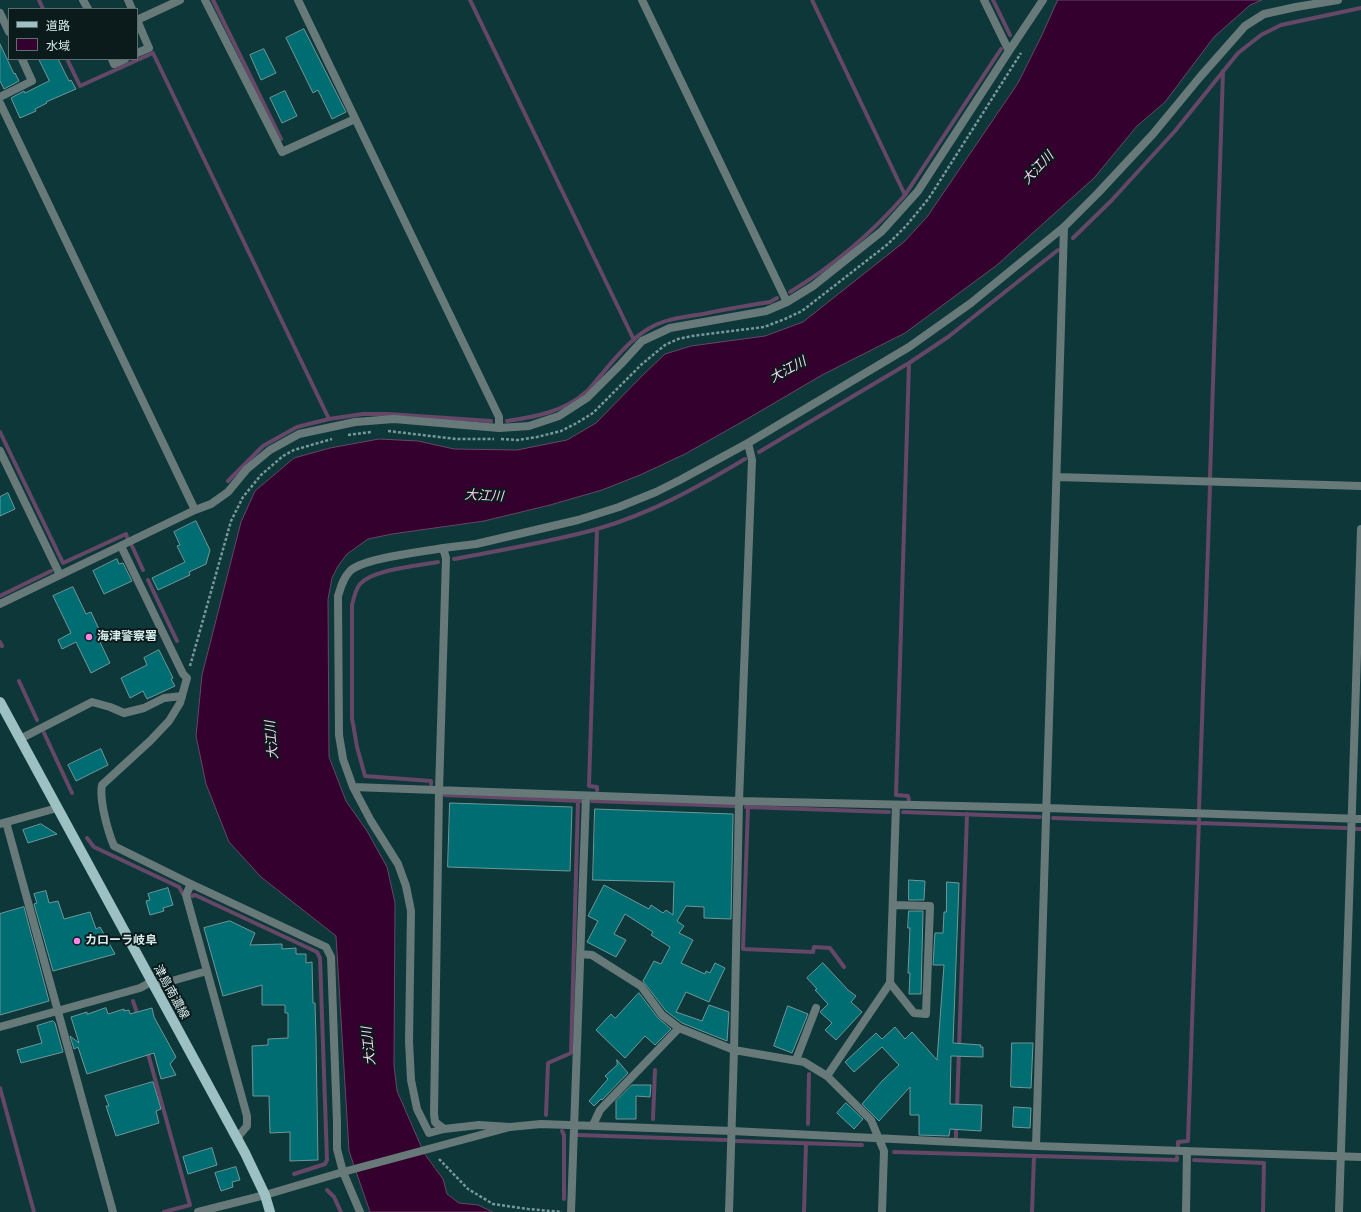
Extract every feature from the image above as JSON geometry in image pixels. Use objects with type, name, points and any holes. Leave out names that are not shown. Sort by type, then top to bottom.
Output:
[{"type":"main road","name":"津島南濃線","points":[[0,702],[237,1138],[265,1195],[270,1212]]},
{"type":"street","points":[[138,20],[180,0]]},
{"type":"street","points":[[205,0],[282,152],[355,119]]},
{"type":"street","points":[[298,0],[499,417],[499,428]]},
{"type":"street","points":[[642,0],[787,302]]},
{"type":"street","points":[[984,0],[1009,51]]},
{"type":"street","points":[[0,604],[195,510],[212,504],[228,492],[247,469],[270,450],[300,434],[355,422],[394,419],[499,428],[528,426],[559,416],[587,398],[642,341],[670,328],[766,311],[787,302],[813,286],[882,231],[918,191],[1043,0]]},
{"type":"street","points":[[1338,0],[1264,14],[1245,26],[1153,134],[1064,227],[971,302],[909,347],[748,443],[680,480],[619,507],[578,520],[476,544],[443,548],[373,561],[360,565],[351,570],[341,586],[338,596],[339,735],[343,758],[353,788],[371,821],[398,864],[406,886],[411,911],[411,1080],[417,1109],[429,1133],[444,1129],[479,1125],[510,1127],[541,1124],[574,1124],[1036,1146],[1361,1157]]},
{"type":"street","points":[[0,13],[8,30]]},
{"type":"street","points":[[138,22],[149,48],[138,53]]},
{"type":"street","points":[[0,97],[32,81],[22,60]]},
{"type":"street","points":[[112,60],[114,64],[123,60]]},
{"type":"street","points":[[0,103],[195,510]]},
{"type":"street","points":[[1036,1146],[1064,227]]},
{"type":"street","points":[[729,1212],[739,801],[752,460],[748,443]]},
{"type":"street","points":[[0,451],[60,575]]},
{"type":"street","points":[[1057,477],[1361,486]]},
{"type":"street","points":[[1339,1212],[1361,529]]},
{"type":"street","points":[[121,546],[183,674],[187,678],[180,703],[169,721],[150,741],[102,785],[100,793],[110,838],[114,846],[326,947],[331,957],[337,1150],[360,1212]]},
{"type":"street","points":[[443,548],[446,558],[439,790],[434,1114],[435,1122],[444,1129]]},
{"type":"street","points":[[20,739],[92,702],[124,713],[144,708],[164,698],[182,696]]},
{"type":"street","points":[[353,788],[739,801],[1047,808],[1361,819]]},
{"type":"street","points":[[570,1212],[586,796]]},
{"type":"street","points":[[827,1076],[890,983],[896,805]]},
{"type":"street","points":[[57,808],[3,823],[59,1010],[113,1212]]},
{"type":"street","points":[[191,884],[186,895],[247,1116],[247,1126],[237,1138]]},
{"type":"street","points":[[890,983],[914,1013],[926,1014],[930,906],[893,905]]},
{"type":"street","points":[[581,954],[592,954],[641,986],[662,1015],[679,1028],[734,1050],[804,1062],[827,1076],[871,1120],[884,1152],[882,1212]]},
{"type":"street","points":[[0,1027],[152,984],[208,971]]},
{"type":"street","points":[[796,1060],[816,1008]]},
{"type":"street","points":[[593,1125],[600,1110],[679,1028]]},
{"type":"street","points":[[198,1212],[265,1195],[510,1127]]},
{"type":"street","points":[[1186,1212],[1187,1151]]},
{"type":"path","points":[[384,432],[390,431],[456,438],[518,440],[561,431],[593,413],[642,364],[665,345],[678,339],[692,336],[764,326],[802,311],[888,244],[906,226],[929,198],[1018,59],[1024,46]]},
{"type":"path","points":[[344,436],[377,432]]},
{"type":"path","points":[[187,678],[231,521],[243,498],[261,475],[283,456],[311,444],[337,438]]},
{"type":"path","points":[[439,1159],[468,1189],[493,1204],[564,1212]]},
{"type":"water","name":"大江川","points":[[1058,0],[1262,0],[1250,5],[1214,37],[1165,102],[1137,126],[1094,178],[997,265],[905,333],[822,375],[685,454],[640,475],[602,490],[550,505],[484,521],[392,534],[368,539],[347,554],[338,566],[332,578],[328,599],[329,757],[346,801],[367,831],[387,867],[395,903],[394,1065],[397,1091],[424,1153],[443,1179],[447,1194],[459,1203],[478,1205],[493,1212],[370,1212],[349,1151],[336,936],[261,877],[229,842],[206,784],[196,736],[202,675],[241,522],[255,491],[294,458],[330,448],[379,439],[418,441],[454,449],[517,450],[567,440],[596,423],[665,354],[691,346],[765,336],[803,322],[904,242],[927,217],[1018,83]]},
{"type":"building","points":[[304,29],[346,112],[332,119],[318,90],[313,93],[286,38]]},
{"type":"building","points":[[0,44],[14,74],[15,73],[19,81],[4,89],[0,81]]},
{"type":"building","points":[[264,49],[276,73],[261,80],[250,55]]},
{"type":"building","points":[[39,60],[58,60],[69,81],[71,80],[76,89],[46,102],[47,103],[35,109],[36,111],[20,118],[11,98],[49,81]]},
{"type":"building","points":[[285,91],[297,116],[282,123],[270,98]]},
{"type":"building","points":[[8,493],[15,509],[0,516],[0,497]]},
{"type":"building","points":[[196,521],[210,550],[206,564],[189,572],[190,575],[158,590],[152,578],[185,562],[177,546],[180,545],[174,532]]},
{"type":"building","points":[[117,559],[119,564],[123,563],[132,581],[104,594],[93,571]]},
{"type":"building","points":[[73,587],[86,614],[91,612],[104,640],[100,642],[110,663],[91,673],[76,642],[62,649],[58,640],[71,633],[53,596]]},
{"type":"building","points":[[159,650],[173,678],[171,679],[175,686],[147,699],[143,691],[130,698],[121,678],[147,665],[144,658]]},
{"type":"building","points":[[101,749],[108,765],[76,781],[68,765]]},
{"type":"building","points":[[450,803],[572,807],[570,871],[448,867]]},
{"type":"building","points":[[595,809],[733,814],[731,919],[704,918],[704,907],[686,906],[677,921],[684,926],[679,933],[693,940],[681,963],[705,974],[706,971],[710,973],[715,963],[725,968],[709,1002],[686,992],[676,1012],[702,1021],[709,1005],[729,1012],[727,1041],[682,1023],[666,1011],[643,981],[654,961],[661,964],[670,947],[651,935],[653,932],[625,914],[614,934],[626,940],[616,957],[587,942],[598,921],[588,916],[604,885],[649,909],[651,905],[663,913],[666,910],[673,915],[674,882],[593,880]]},
{"type":"building","points":[[41,824],[57,834],[28,843],[23,830]]},
{"type":"building","points":[[909,880],[925,881],[924,900],[909,900]]},
{"type":"building","points":[[947,882],[959,883],[953,1043],[981,1045],[980,1047],[983,1047],[983,1057],[951,1056],[950,1104],[982,1105],[981,1131],[950,1129],[949,1136],[919,1135],[919,1115],[910,1115],[910,1087],[879,1121],[862,1104],[882,1081],[899,1065],[882,1047],[854,1072],[845,1062],[876,1033],[882,1039],[895,1027],[905,1039],[912,1032],[937,1060],[944,965],[933,965],[935,933],[943,933],[944,912],[946,912]]},
{"type":"building","points":[[168,888],[173,905],[163,908],[164,911],[150,915],[146,901],[150,900],[148,894]]},
{"type":"building","name":"カローラ岐阜","points":[[46,891],[49,903],[58,901],[64,919],[90,912],[96,929],[100,927],[115,954],[53,971],[34,904],[37,903],[34,894]]},
{"type":"building","points":[[24,907],[49,1001],[0,1015],[0,914]]},
{"type":"building","points":[[909,911],[923,911],[921,994],[909,994]]},
{"type":"building","points":[[230,921],[255,933],[250,945],[282,944],[282,949],[296,948],[296,954],[306,954],[306,963],[312,962],[313,1003],[315,1003],[318,1160],[290,1161],[290,1132],[270,1133],[269,1096],[253,1096],[252,1046],[268,1045],[268,1039],[288,1038],[288,1013],[285,1013],[285,1005],[262,1005],[262,985],[223,996],[204,928]]},
{"type":"building","points":[[823,963],[848,990],[856,996],[851,1002],[862,1012],[836,1040],[825,1030],[832,1023],[820,1012],[828,1004],[815,990],[817,989],[807,978]]},
{"type":"building","points":[[639,993],[658,1018],[671,1029],[655,1045],[645,1036],[625,1058],[596,1030],[611,1014],[615,1018]]},
{"type":"building","points":[[788,1006],[808,1014],[792,1053],[774,1046]]},
{"type":"building","points":[[106,1008],[108,1014],[124,1009],[124,1011],[129,1010],[130,1014],[152,1008],[154,1017],[176,1057],[170,1064],[176,1075],[161,1079],[154,1053],[87,1074],[78,1047],[74,1049],[70,1036],[79,1043],[71,1017]]},
{"type":"building","points":[[53,1021],[55,1023],[63,1052],[21,1063],[17,1050],[42,1043],[37,1026]]},
{"type":"building","points":[[1012,1043],[1033,1043],[1031,1088],[1011,1087]]},
{"type":"building","points":[[617,1060],[628,1073],[602,1100],[601,1099],[594,1106],[589,1101],[608,1079],[605,1076],[617,1065]]},
{"type":"building","points":[[153,1082],[161,1109],[156,1111],[159,1123],[116,1136],[106,1106],[109,1106],[105,1096]]},
{"type":"building","points":[[632,1085],[651,1085],[650,1097],[636,1096],[636,1119],[616,1119],[616,1101]]},
{"type":"building","points":[[846,1103],[863,1119],[854,1129],[837,1113]]},
{"type":"building","points":[[1014,1107],[1031,1108],[1030,1128],[1013,1127]]},
{"type":"building","points":[[212,1148],[217,1165],[188,1174],[183,1157]]},
{"type":"building","points":[[236,1167],[240,1180],[232,1182],[233,1187],[221,1191],[215,1173]]},
{"type":"waterway","points":[[39,0],[43,8]]},
{"type":"waterway","points":[[213,0],[281,139]]},
{"type":"waterway","points":[[470,0],[634,340]]},
{"type":"waterway","points":[[812,0],[905,195]]},
{"type":"waterway","points":[[993,0],[1010,35]]},
{"type":"waterway","points":[[1073,238],[1111,201],[1175,131],[1238,53],[1261,35],[1281,25],[1361,8]]},
{"type":"waterway","points":[[790,292],[837,260],[879,223],[905,195],[1001,49]]},
{"type":"waterway","points":[[138,60],[153,53],[329,419],[297,427],[263,446],[228,481]]},
{"type":"waterway","points":[[67,60],[80,86],[138,60]]},
{"type":"waterway","points":[[1210,477],[1223,71]]},
{"type":"waterway","points":[[759,452],[909,363],[948,337],[1058,250]]},
{"type":"waterway","points":[[507,421],[528,418],[558,409],[577,399],[590,388],[629,344],[642,333],[654,326],[681,317],[770,302],[777,298]]},
{"type":"waterway","points":[[909,363],[896,795],[908,796],[909,800]]},
{"type":"waterway","points":[[329,419],[363,414],[388,414],[491,421]]},
{"type":"waterway","points":[[0,432],[63,563],[126,534],[127,537]]},
{"type":"waterway","points":[[454,559],[526,546],[617,523],[655,508],[710,480],[745,459]]},
{"type":"waterway","points":[[1199,809],[1210,487]]},
{"type":"waterway","points":[[597,529],[589,786],[597,787],[597,790]]},
{"type":"waterway","points":[[132,546],[143,570]]},
{"type":"waterway","points":[[431,784],[431,781],[365,776],[357,747],[352,718],[352,605],[358,586],[367,579],[396,569],[438,562]]},
{"type":"waterway","points":[[0,596],[51,571]]},
{"type":"waterway","points":[[148,580],[177,641]]},
{"type":"waterway","points":[[0,642],[2,646]]},
{"type":"waterway","points":[[19,681],[37,720]]},
{"type":"waterway","points":[[44,733],[72,793]]},
{"type":"waterway","points":[[445,795],[581,801]]},
{"type":"waterway","points":[[546,1115],[548,1063],[571,1053],[578,801]]},
{"type":"waterway","points":[[592,801],[734,806]]},
{"type":"waterway","points":[[746,807],[889,812]]},
{"type":"waterway","points":[[748,807],[743,949],[813,952],[814,947],[830,948],[844,967]]},
{"type":"waterway","points":[[903,812],[1040,817]]},
{"type":"waterway","points":[[957,1108],[967,814]]},
{"type":"waterway","points":[[1053,818],[1346,828]]},
{"type":"waterway","points":[[1178,1146],[1178,1142],[1188,1141],[1199,819]]},
{"type":"waterway","points":[[1356,829],[1361,829]]},
{"type":"waterway","points":[[87,838],[94,847],[179,887],[183,894]]},
{"type":"waterway","points":[[192,896],[195,895],[317,952],[320,958],[327,1160],[325,1164],[294,1174]]},
{"type":"waterway","points":[[133,1001],[138,1016]]},
{"type":"waterway","points":[[147,1050],[190,1205],[164,1212]]},
{"type":"waterway","points":[[653,1119],[655,1070]]},
{"type":"waterway","points":[[808,1124],[809,1074]]},
{"type":"waterway","points":[[0,1088],[34,1212]]},
{"type":"waterway","points":[[956,1125],[956,1137]]},
{"type":"waterway","points":[[562,1131],[564,1135],[564,1199]]},
{"type":"waterway","points":[[577,1135],[726,1140]]},
{"type":"waterway","points":[[736,1141],[862,1145]]},
{"type":"waterway","points":[[804,1212],[806,1143]]},
{"type":"waterway","points":[[894,1152],[1177,1160],[1177,1157]]},
{"type":"waterway","points":[[1032,1212],[1034,1156]]},
{"type":"waterway","points":[[1194,1160],[1264,1163],[1263,1212]]},
{"type":"waterway","points":[[327,1190],[334,1197],[341,1212]]},
{"type":"place","name":"海津警察署","points":[[89,637]]},
{"type":"place","name":"カローラ岐阜","points":[[77,941]]}]
